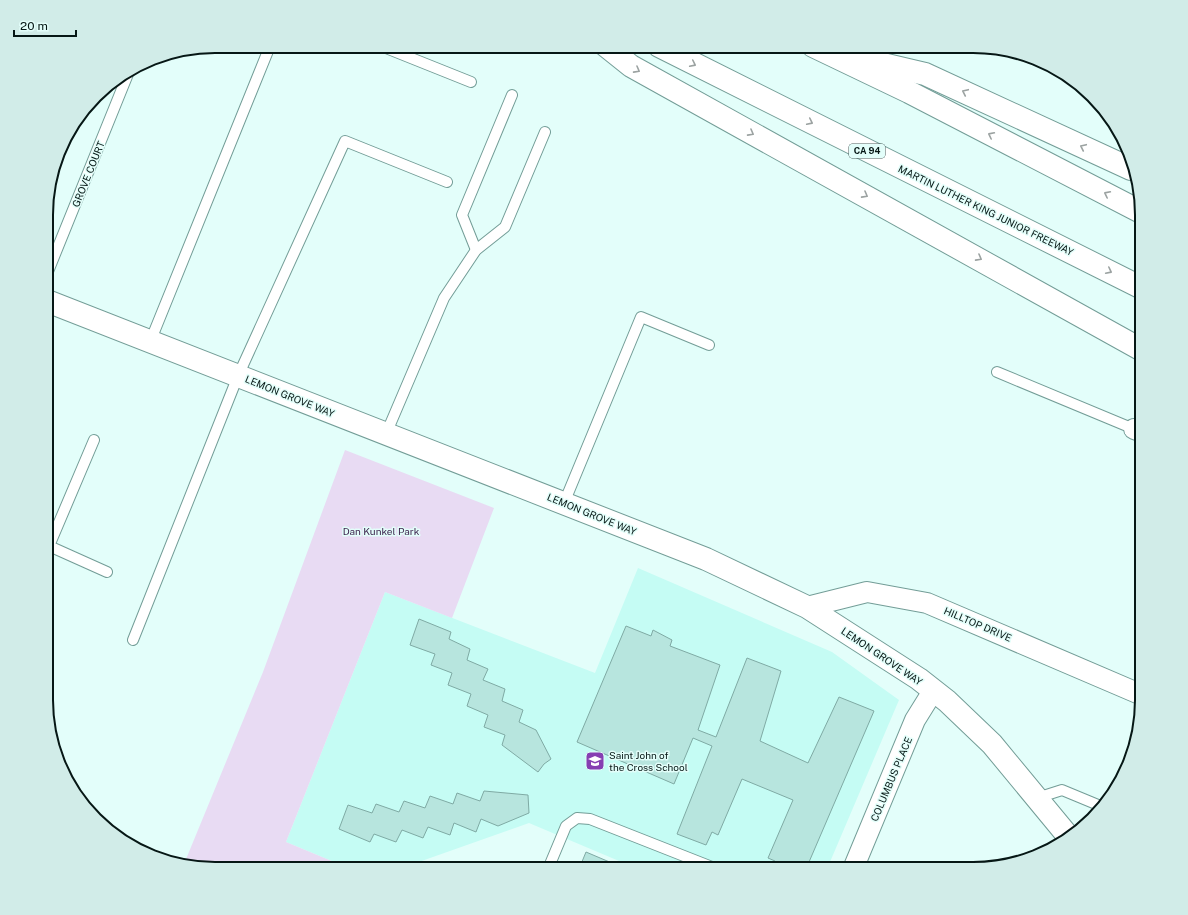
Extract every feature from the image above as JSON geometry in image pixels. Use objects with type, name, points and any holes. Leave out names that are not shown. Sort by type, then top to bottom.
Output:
[{"type":"main road","points":[[615,53],[632,66],[1135,346]]},
{"type":"main road","name":"MARTIN LUTHER KING JUNIOR FREEWAY","points":[[673,53],[1135,284]]},
{"type":"main road","points":[[827,53],[909,92],[1135,208]]},
{"type":"main road","points":[[839,53],[925,74],[1127,167]]},
{"type":"main road","name":"LEMON GROVE WAY","points":[[53,303],[706,559],[807,607],[919,679],[947,701],[992,744],[1066,833]]},
{"type":"street","name":"HILLTOP DRIVE","points":[[807,607],[867,592],[927,603],[1135,691]]},
{"type":"street","name":"COLUMBUS PLACE","points":[[856,862],[915,720],[933,691]]},
{"type":"lane","points":[[150,342],[267,53]]},
{"type":"lane","points":[[399,53],[471,82]]},
{"type":"lane","name":"GROVE COURT","points":[[53,259],[126,80]]},
{"type":"lane","points":[[476,250],[462,215],[512,95]]},
{"type":"lane","points":[[386,434],[444,298],[476,250],[505,227],[545,132]]},
{"type":"lane","points":[[133,640],[238,376],[345,141],[447,182]]},
{"type":"lane","points":[[564,503],[641,317],[709,345]]},
{"type":"lane","points":[[997,372],[1135,430]]},
{"type":"lane","points":[[53,537],[94,440]]},
{"type":"lane","points":[[53,548],[108,572]]},
{"type":"lane","points":[[1036,798],[1062,790],[1097,805]]},
{"type":"lane","points":[[551,862],[566,826],[577,818],[590,819],[699,862]]},
{"type":"shaded area","name":"Saint John of the Cross School","points":[[638,568],[832,652],[899,700],[830,862],[621,862],[529,823],[419,862],[334,862],[286,842],[385,592],[595,673]]},
{"type":"green space","name":"Dan Kunkel Park","points":[[345,450],[494,508],[452,618],[385,592],[286,842],[334,862],[204,862],[186,860],[263,672]]},
{"type":"building","points":[[419,619],[451,632],[449,639],[470,649],[467,660],[488,669],[483,680],[505,689],[502,701],[523,710],[519,722],[536,730],[551,759],[544,764],[538,772],[502,745],[505,735],[484,727],[488,715],[467,706],[471,694],[448,685],[452,673],[431,665],[435,654],[410,645]]},
{"type":"building","points":[[626,626],[651,636],[653,630],[672,640],[670,646],[720,665],[698,730],[716,737],[747,658],[781,671],[760,741],[808,763],[839,697],[874,711],[809,862],[775,862],[768,858],[793,800],[742,779],[718,835],[712,832],[706,845],[677,834],[712,746],[693,738],[674,784],[577,742]]},
{"type":"building","points":[[484,791],[528,795],[529,813],[498,826],[481,819],[476,832],[454,823],[450,835],[428,827],[423,838],[402,830],[396,842],[374,834],[370,842],[339,829],[348,805],[372,813],[376,804],[399,812],[404,801],[425,808],[430,796],[453,804],[457,793],[480,801]]},
{"type":"building","points":[[586,852],[610,862],[582,862]]},
{"type":"place","name":"Saint John of the Cross School","points":[[595,761]]}]
